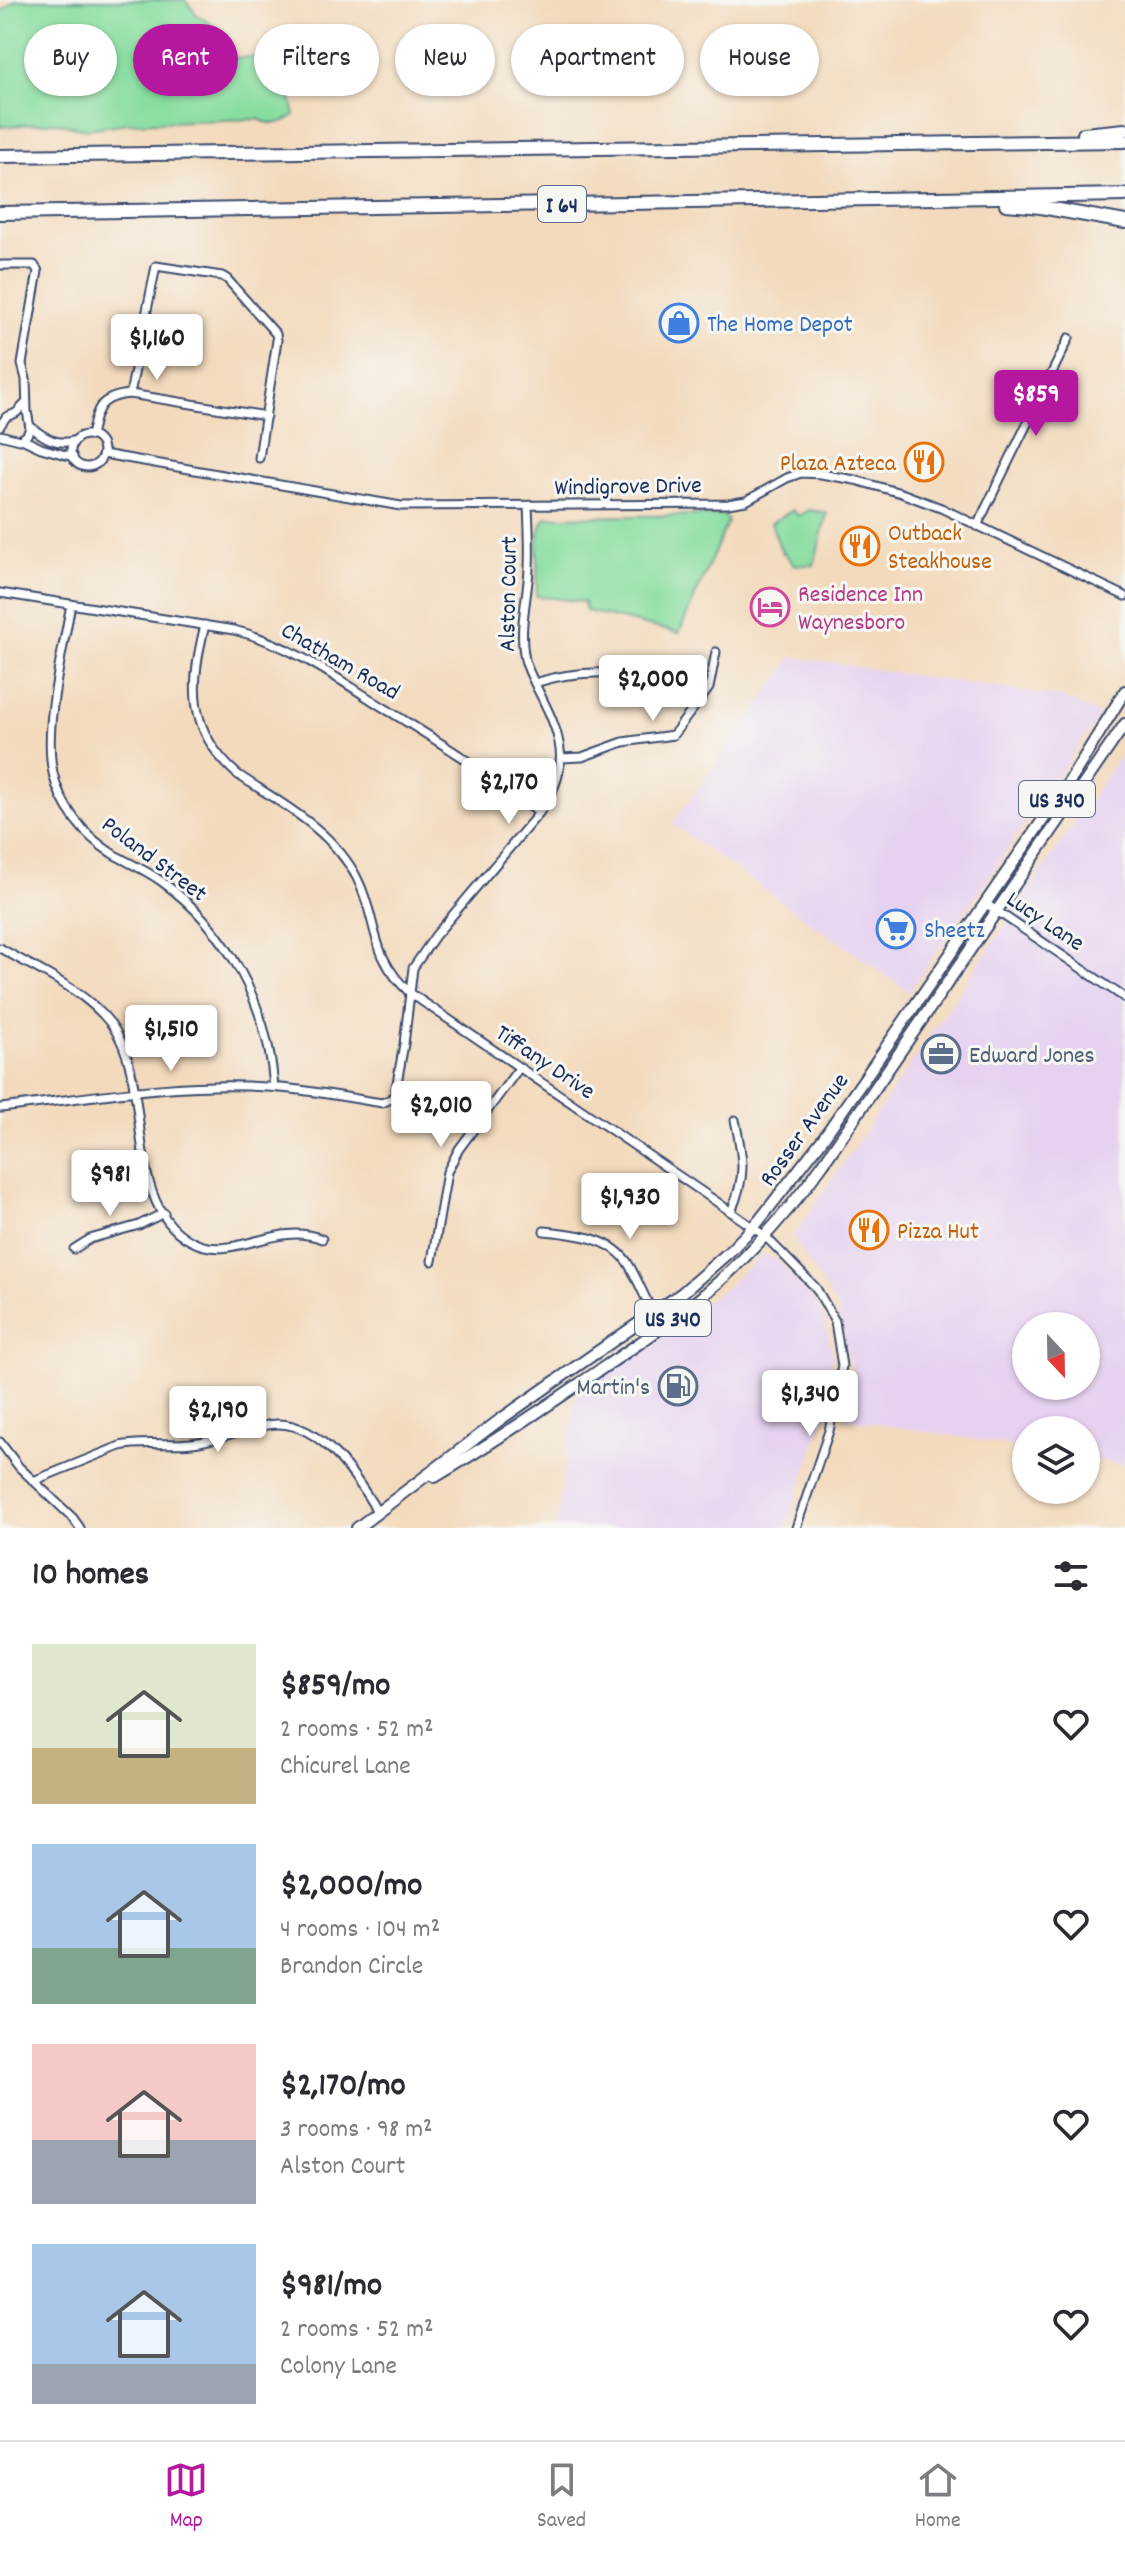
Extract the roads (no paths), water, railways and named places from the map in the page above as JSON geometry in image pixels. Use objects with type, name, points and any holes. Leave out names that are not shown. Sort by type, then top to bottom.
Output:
[{"type":"highway","points":[[968,143],[1125,130]]},
{"type":"highway","points":[[0,156],[1125,141]]},
{"type":"highway","name":"I 64","points":[[0,213],[1125,195]]},
{"type":"highway","points":[[935,198],[1041,207],[1125,222]]},
{"type":"main road","name":"Rosser Avenue","points":[[357,1528],[501,1419],[653,1315],[705,1272],[752,1227],[822,1140],[1069,782],[1125,691]]},
{"type":"main road","name":"Rosser Avenue","points":[[408,1492],[496,1441],[662,1327],[721,1280],[765,1236],[823,1164],[1125,724]]},
{"type":"street","points":[[0,265],[34,265],[38,271],[22,364],[29,423],[29,432],[22,439]]},
{"type":"street","points":[[130,394],[156,266],[222,276],[276,334],[259,458]]},
{"type":"street","points":[[977,526],[1069,338]]},
{"type":"street","points":[[91,436],[95,417],[103,402],[130,394],[266,416]]},
{"type":"street","points":[[26,403],[16,413],[6,417],[1,425],[4,437],[22,439],[73,457]]},
{"type":"street","points":[[16,413],[23,415],[43,436],[57,442],[69,443],[85,435],[101,442],[103,454],[98,463],[89,467],[79,465],[73,457],[72,448],[76,440]]},
{"type":"street","name":"Windigrove Drive","points":[[103,454],[385,505],[738,503],[794,475],[809,472],[855,480],[901,493],[1125,596]]},
{"type":"street","name":"Alston Court","points":[[0,1108],[193,1087],[274,1087],[382,1103],[391,1099],[395,1094],[413,968],[539,813],[557,783],[561,758],[556,728],[526,665],[523,643],[529,568],[528,506]]},
{"type":"street","name":"Chatham Road","points":[[0,593],[205,625],[256,636],[285,647],[479,767],[539,813]]},
{"type":"street","name":"Poland Street","points":[[71,604],[50,729],[51,761],[57,785],[72,814],[91,837],[113,854],[175,891],[224,944],[245,977],[262,1020],[274,1087]]},
{"type":"street","name":"Tiffany Drive","points":[[205,625],[195,692],[197,716],[208,741],[225,764],[237,774],[325,835],[339,850],[362,889],[373,934],[393,976],[410,993],[765,1236],[809,1280],[828,1306],[839,1335],[842,1366],[829,1431],[796,1528]]},
{"type":"street","points":[[561,758],[582,757],[623,742],[673,735],[711,681],[716,652]]},
{"type":"street","points":[[535,683],[576,673],[606,672],[680,684],[703,696]]},
{"type":"street","name":"Lucy Lane","points":[[985,903],[1125,998]]},
{"type":"street","points":[[0,948],[86,998],[122,1042],[136,1092],[145,1168],[164,1213],[182,1236],[212,1249],[290,1233],[322,1239]]},
{"type":"street","points":[[432,1261],[447,1172],[459,1149],[519,1068]]},
{"type":"street","points":[[731,1212],[742,1181],[742,1157],[735,1120]]},
{"type":"street","points":[[74,1249],[90,1239],[139,1225],[164,1213]]},
{"type":"street","points":[[544,1231],[582,1237],[618,1251],[631,1267],[653,1315],[662,1327]]},
{"type":"street","points":[[33,1481],[132,1443],[199,1442],[269,1425],[288,1425],[306,1431],[335,1454],[362,1486],[378,1513]]},
{"type":"street","points":[[0,1442],[19,1467],[80,1528]]},
{"type":"place","name":"The Home Depot","points":[[679,323]]},
{"type":"place","name":"Plaza Azteca","points":[[924,462]]},
{"type":"place","name":"Outback Steakhouse","points":[[860,546]]},
{"type":"place","name":"Residence Inn Waynesboro","points":[[770,607]]},
{"type":"place","name":"Sheetz","points":[[896,929]]},
{"type":"place","name":"Edward Jones","points":[[941,1054]]},
{"type":"place","name":"Pizza Hut","points":[[869,1230]]},
{"type":"place","name":"Martin's","points":[[678,1386]]}]
